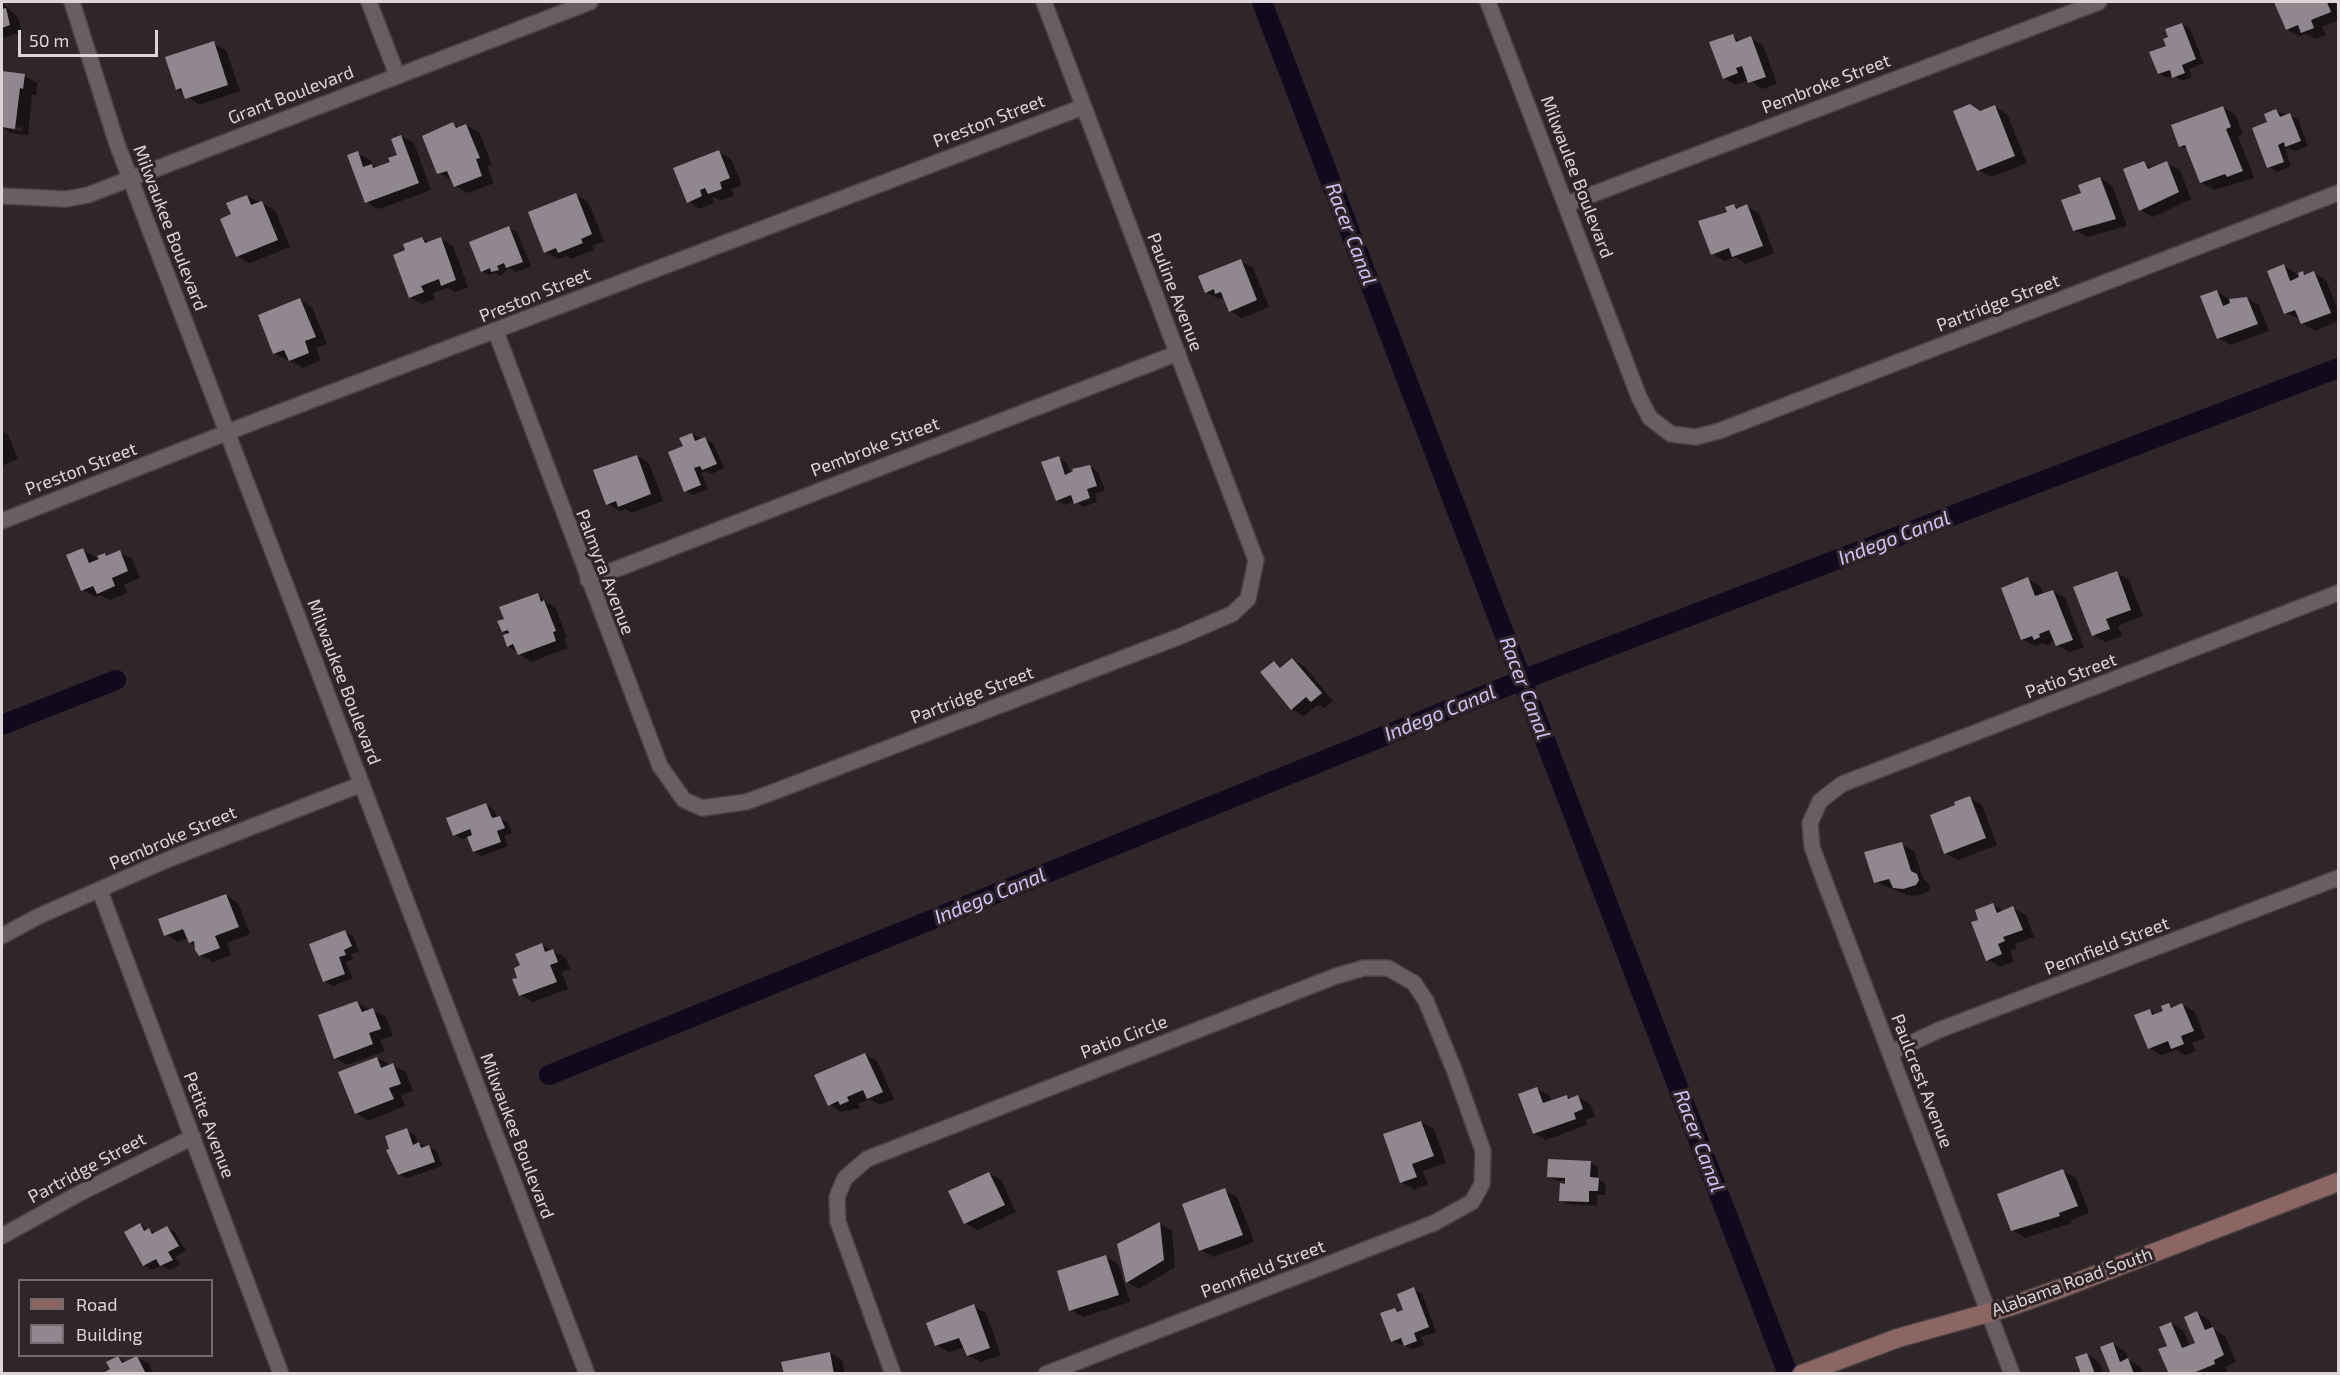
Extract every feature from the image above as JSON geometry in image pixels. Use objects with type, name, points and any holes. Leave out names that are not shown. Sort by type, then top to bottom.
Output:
[{"type":"street","name":"Milwaukee Boulevard","points":[[72,2],[89,60],[130,177],[587,1374]]},
{"type":"street","points":[[369,2],[397,75]]},
{"type":"street","name":"Grant Boulevard","points":[[2,195],[66,199],[88,195],[590,2]]},
{"type":"street","name":"Pauline Avenue","points":[[1044,2],[1256,560],[1248,599]]},
{"type":"street","name":"Milwaulee Boulevard","points":[[1488,2],[1628,367]]},
{"type":"street","name":"Pembroke Street","points":[[1567,204],[2099,2]]},
{"type":"street","name":"Preston Street","points":[[2,521],[1083,107]]},
{"type":"street","name":"Partridge Street","points":[[1628,367],[1650,418],[1671,434],[1696,437],[1719,431],[2338,193]]},
{"type":"street","name":"Palmyra Avenue","points":[[496,332],[660,766],[684,800],[702,808]]},
{"type":"street","name":"Pembroke Street","points":[[588,580],[1178,353]]},
{"type":"street","name":"Patio Street","points":[[1820,801],[1842,784],[2338,593]]},
{"type":"street","name":"Partridge Street","points":[[702,808],[746,802],[1058,683],[1212,623],[1232,614],[1248,599]]},
{"type":"street","name":"Pembroke Street","points":[[2,936],[39,916],[227,835],[362,784]]},
{"type":"street","name":"Paulcrest Avenue","points":[[1820,801],[1810,823],[1812,847],[2012,1374]]},
{"type":"street","name":"Pennfield Street","points":[[1892,1053],[1949,1026],[2338,878]]},
{"type":"street","name":"Petite Avenue","points":[[100,891],[281,1374]]},
{"type":"street","name":"Patio Circle","points":[[893,1374],[838,1222],[837,1197],[845,1178],[867,1159],[906,1142],[1336,976],[1364,968],[1388,968],[1414,983],[1426,1001],[1476,1128],[1483,1151],[1482,1184]]},
{"type":"street","name":"Partridge Street","points":[[2,1236],[80,1193],[193,1137]]},
{"type":"street","name":"Alabama Road South","points":[[1802,1374],[1906,1335],[1989,1313],[2062,1288],[2338,1182]]},
{"type":"street","name":"Pennfield Street","points":[[1046,1374],[1434,1223],[1472,1202],[1482,1184]]},
{"type":"building","points":[[2274,2],[2327,2],[2331,12],[2311,20],[2314,28],[2301,33],[2298,25],[2286,30]]},
{"type":"building","points":[[6,8],[10,25],[2,28],[2,9]]},
{"type":"building","points":[[2182,23],[2196,59],[2182,65],[2185,73],[2172,78],[2170,70],[2158,74],[2149,52],[2166,46],[2163,39],[2168,37],[2165,29]]},
{"type":"building","points":[[1733,34],[1736,42],[1751,36],[1766,77],[1748,83],[1742,66],[1736,68],[1738,73],[1723,79],[1709,42]]},
{"type":"building","points":[[214,41],[228,85],[185,99],[181,88],[176,90],[165,57]]},
{"type":"building","points":[[2,71],[25,74],[23,89],[20,88],[15,129],[2,127]]},
{"type":"building","points":[[1970,104],[1980,111],[1995,105],[2015,156],[1977,171],[1953,111]]},
{"type":"building","points":[[2223,106],[2231,127],[2226,129],[2243,171],[2227,177],[2225,174],[2200,183],[2185,145],[2179,147],[2171,125]]},
{"type":"building","points":[[2276,109],[2280,117],[2290,113],[2301,141],[2285,147],[2284,142],[2278,145],[2284,162],[2267,168],[2252,128],[2267,122],[2264,114]]},
{"type":"building","points":[[453,122],[456,128],[466,124],[480,158],[476,159],[482,176],[454,187],[447,171],[437,174],[422,136]]},
{"type":"building","points":[[401,135],[419,183],[365,203],[347,155],[358,151],[363,167],[372,164],[373,168],[390,162],[388,158],[397,155],[391,139]]},
{"type":"building","points":[[719,150],[730,178],[720,182],[722,189],[708,194],[705,188],[700,190],[702,196],[687,203],[673,168]]},
{"type":"building","points":[[2144,161],[2148,169],[2167,161],[2179,192],[2139,211],[2123,169]]},
{"type":"building","points":[[2100,177],[2116,219],[2073,231],[2061,200],[2081,193],[2078,185]]},
{"type":"building","points":[[576,193],[592,234],[581,239],[583,243],[558,253],[556,248],[544,253],[528,212]]},
{"type":"building","points":[[247,195],[251,205],[262,201],[278,240],[236,257],[220,219],[231,214],[226,203]]},
{"type":"building","points":[[1734,204],[1736,209],[1747,204],[1763,246],[1732,257],[1729,248],[1711,255],[1698,221],[1727,212],[1725,207]]},
{"type":"building","points":[[509,226],[523,262],[506,268],[504,263],[497,266],[499,270],[491,272],[490,268],[481,272],[469,242]]},
{"type":"building","points":[[422,237],[425,243],[441,237],[456,280],[441,286],[439,279],[421,286],[424,292],[409,298],[393,255],[405,250],[403,244]]},
{"type":"building","points":[[1241,259],[1257,300],[1229,312],[1221,292],[1215,294],[1214,289],[1205,293],[1198,276]]},
{"type":"building","points":[[2284,264],[2290,281],[2299,277],[2298,273],[2303,271],[2304,275],[2314,271],[2331,313],[2301,324],[2295,310],[2284,314],[2267,271]]},
{"type":"building","points":[[2217,290],[2223,306],[2230,303],[2229,299],[2247,297],[2258,324],[2217,339],[2200,296]]},
{"type":"building","points":[[300,298],[316,337],[305,341],[309,353],[289,361],[284,350],[273,354],[258,315]]},
{"type":"building","points":[[692,433],[695,441],[705,437],[717,464],[702,470],[700,466],[694,468],[701,485],[684,492],[668,452],[683,446],[679,438]]},
{"type":"building","points":[[637,455],[651,494],[618,507],[616,501],[606,505],[593,470]]},
{"type":"building","points":[[1059,456],[1065,475],[1073,471],[1072,469],[1090,465],[1097,486],[1087,489],[1090,498],[1074,504],[1071,495],[1056,501],[1041,462]]},
{"type":"building","points":[[83,548],[89,563],[99,559],[97,556],[105,553],[106,556],[120,550],[128,571],[112,578],[115,586],[97,594],[93,586],[81,591],[66,555]]},
{"type":"building","points":[[2117,571],[2131,610],[2106,619],[2110,629],[2092,636],[2073,587]]},
{"type":"building","points":[[2028,577],[2035,596],[2053,590],[2073,640],[2056,646],[2049,630],[2039,634],[2040,637],[2034,640],[2032,636],[2021,640],[2001,588]]},
{"type":"building","points":[[538,593],[541,602],[544,600],[556,631],[553,632],[556,641],[518,655],[513,644],[507,647],[503,635],[509,633],[508,630],[502,632],[497,621],[504,619],[499,607]]},
{"type":"building","points":[[1292,658],[1322,693],[1311,702],[1306,697],[1291,710],[1260,672],[1274,661],[1280,668]]},
{"type":"building","points":[[1970,796],[1986,838],[1944,854],[1930,815]]},
{"type":"building","points":[[486,803],[492,818],[500,816],[505,828],[497,831],[501,842],[473,852],[467,837],[472,835],[470,829],[453,836],[446,818]]},
{"type":"building","points":[[1902,842],[1911,871],[1917,874],[1919,880],[1916,885],[1903,889],[1893,888],[1889,879],[1874,883],[1864,852]]},
{"type":"building","points":[[226,894],[239,927],[215,936],[220,948],[199,956],[195,950],[194,941],[189,943],[183,929],[164,936],[158,919]]},
{"type":"building","points":[[1993,903],[1997,913],[2013,906],[2023,930],[2003,937],[2005,941],[1998,944],[2002,954],[1986,961],[1971,922],[1978,920],[1975,910]]},
{"type":"building","points":[[345,930],[352,946],[344,950],[346,955],[339,957],[345,974],[323,982],[309,944]]},
{"type":"building","points":[[542,943],[545,952],[553,949],[558,962],[550,965],[557,982],[519,996],[512,979],[517,978],[514,968],[520,965],[515,954]]},
{"type":"building","points":[[357,1001],[362,1012],[373,1008],[381,1029],[369,1033],[373,1044],[334,1059],[318,1015]]},
{"type":"building","points":[[2169,1003],[2171,1008],[2182,1003],[2194,1031],[2181,1036],[2184,1044],[2171,1049],[2168,1041],[2148,1049],[2134,1015],[2150,1009],[2152,1015],[2163,1011],[2161,1006]]},
{"type":"building","points":[[865,1053],[883,1092],[867,1099],[863,1090],[847,1097],[849,1101],[840,1105],[838,1101],[828,1106],[814,1075]]},
{"type":"building","points":[[377,1057],[381,1068],[393,1063],[401,1084],[389,1088],[394,1099],[355,1114],[338,1072]]},
{"type":"building","points":[[1537,1087],[1543,1103],[1567,1095],[1568,1099],[1578,1095],[1583,1109],[1574,1113],[1576,1119],[1533,1134],[1518,1094]]},
{"type":"building","points":[[1421,1121],[1434,1156],[1412,1164],[1417,1177],[1400,1183],[1383,1134]]},
{"type":"building","points":[[407,1128],[413,1145],[419,1142],[421,1148],[429,1145],[435,1162],[398,1175],[386,1150],[389,1149],[385,1136]]},
{"type":"building","points":[[1548,1159],[1591,1161],[1590,1177],[1599,1178],[1598,1191],[1589,1191],[1589,1202],[1559,1201],[1560,1183],[1565,1184],[1565,1178],[1547,1177]]},
{"type":"building","points":[[2063,1169],[2078,1206],[2059,1213],[2060,1216],[2011,1231],[1997,1194]]},
{"type":"building","points":[[989,1172],[1005,1205],[964,1224],[948,1191]]},
{"type":"building","points":[[1225,1188],[1243,1235],[1199,1251],[1182,1204]]},
{"type":"building","points":[[1160,1222],[1164,1260],[1126,1283],[1117,1244]]},
{"type":"building","points":[[140,1223],[144,1231],[149,1228],[152,1234],[167,1226],[179,1246],[168,1252],[173,1260],[160,1266],[156,1259],[143,1266],[124,1232]]},
{"type":"building","points":[[1106,1255],[1119,1295],[1069,1311],[1057,1271]]},
{"type":"building","points":[[1414,1287],[1429,1327],[1414,1333],[1417,1341],[1404,1346],[1401,1338],[1391,1342],[1380,1313],[1395,1308],[1397,1312],[1403,1310],[1397,1294]]},
{"type":"building","points":[[974,1304],[990,1348],[967,1356],[959,1338],[935,1346],[926,1323]]},
{"type":"building","points":[[2197,1311],[2205,1330],[2213,1327],[2224,1355],[2214,1360],[2215,1364],[2191,1374],[2169,1374],[2158,1349],[2167,1346],[2159,1327],[2171,1322],[2182,1348],[2195,1343],[2184,1317]]},
{"type":"building","points":[[2113,1342],[2120,1362],[2128,1358],[2134,1374],[2111,1374],[2100,1347]]},
{"type":"building","points":[[830,1352],[834,1374],[784,1374],[781,1362]]},
{"type":"building","points":[[2087,1353],[2095,1374],[2081,1374],[2075,1357]]},
{"type":"building","points":[[119,1357],[122,1363],[138,1357],[146,1374],[102,1374],[110,1369],[106,1362]]},
{"type":"waterway","name":"Racer Canal","points":[[1262,2],[1788,1374]]},
{"type":"waterway","name":"Indego Canal","points":[[549,1075],[1522,680],[2338,368]]},
{"type":"waterway","points":[[2,725],[116,680]]}]
